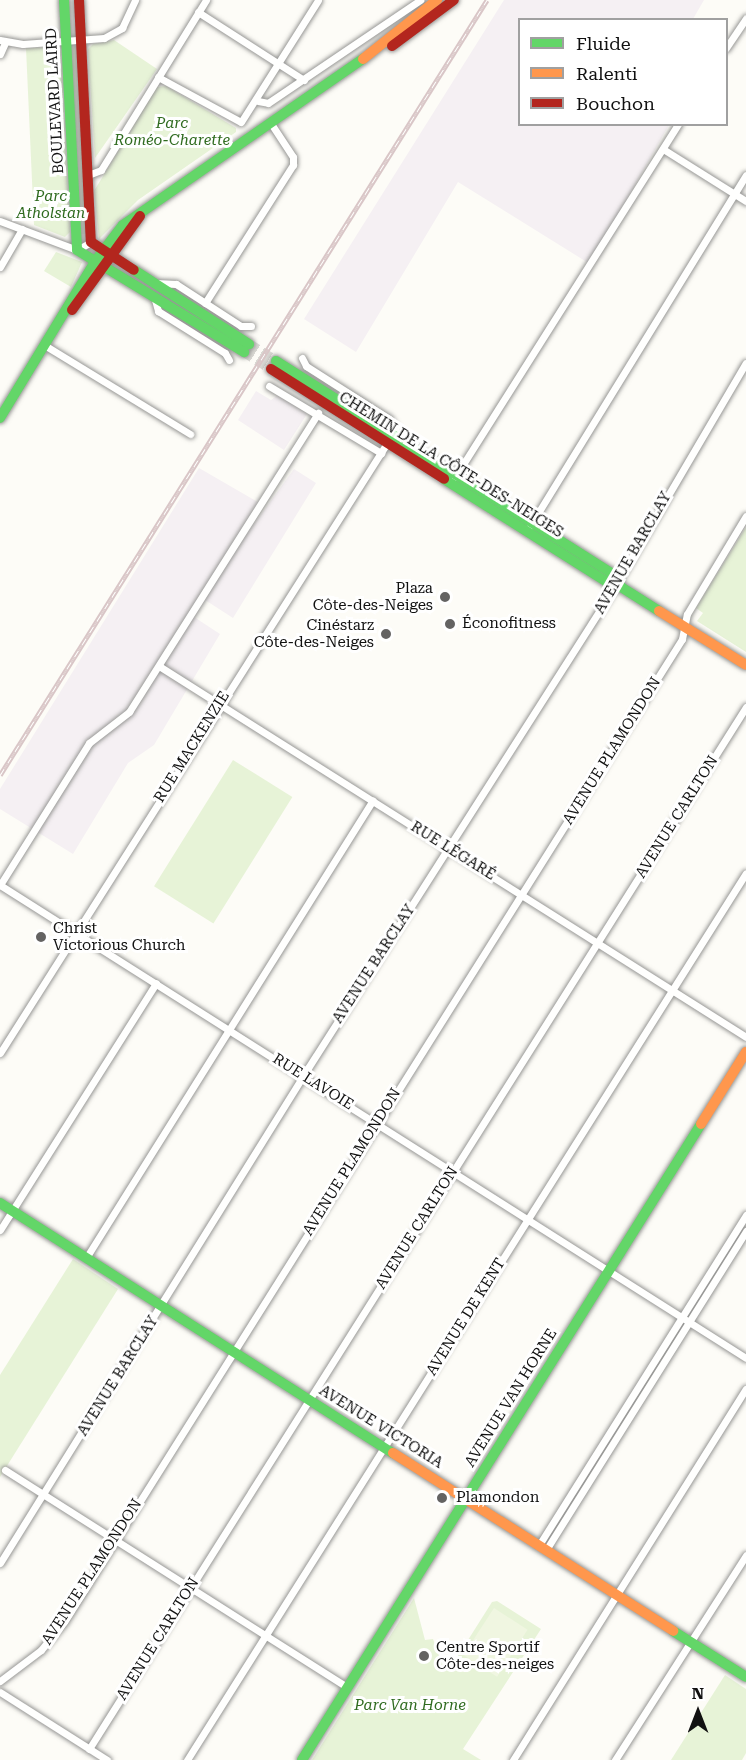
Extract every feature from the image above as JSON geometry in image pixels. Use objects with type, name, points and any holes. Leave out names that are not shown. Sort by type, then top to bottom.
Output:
[{"type":"main road","name":"BOULEVARD LAIRD","points":[[64,0],[77,246]]},
{"type":"main road","name":"BOULEVARD LAIRD","points":[[79,0],[91,242]]},
{"type":"main road","points":[[345,73],[437,0]]},
{"type":"main road","points":[[0,418],[59,326],[100,255],[123,225],[141,214],[169,190],[345,73],[422,27],[454,0]]},
{"type":"main road","points":[[59,326],[110,262],[141,214]]},
{"type":"main road","points":[[91,242],[100,255]]},
{"type":"main road","points":[[77,246],[100,255],[154,296],[247,348],[152,283],[110,262]]},
{"type":"main road","name":"CHEMIN DE LA CÔTE-DES-NEIGES","points":[[274,365],[530,527],[611,573],[616,583],[746,665]]},
{"type":"main road","name":"AVENUE VAN HORNE","points":[[302,1760],[746,1052]]},
{"type":"main road","name":"AVENUE VICTORIA","points":[[0,1203],[746,1677]]},
{"type":"street","points":[[0,54],[3,41],[82,41],[117,33],[135,0]]},
{"type":"street","points":[[88,175],[101,170],[206,0]]},
{"type":"street","points":[[158,77],[238,123],[258,101],[318,0]]},
{"type":"street","points":[[258,101],[267,104],[420,0]]},
{"type":"street","points":[[198,12],[281,63],[304,80]]},
{"type":"street","points":[[728,45],[746,18]]},
{"type":"street","points":[[205,303],[293,165],[293,157],[270,123]]},
{"type":"street","points":[[454,479],[677,126]]},
{"type":"street","points":[[663,149],[746,201]]},
{"type":"street","points":[[530,527],[746,175]]},
{"type":"street","points":[[0,221],[65,245],[77,246],[91,242]]},
{"type":"street","points":[[0,267],[22,230]]},
{"type":"street","points":[[152,283],[176,284],[242,326],[251,326]]},
{"type":"street","points":[[154,296],[158,311],[225,353],[229,360]]},
{"type":"street","points":[[46,346],[190,434]]},
{"type":"street","name":"CHEMIN DE LA CÔTE-DES-NEIGES","points":[[302,358],[306,366],[389,419],[394,427],[390,439]]},
{"type":"street","name":"AVENUE BARCLAY","points":[[0,1563],[616,583],[746,363]]},
{"type":"street","name":"CHEMIN DE LA CÔTE-DES-NEIGES","points":[[269,386],[318,413],[381,453]]},
{"type":"street","points":[[0,885],[89,743],[129,712],[318,413]]},
{"type":"street","name":"RUE MACKENZIE","points":[[0,1053],[219,703],[390,439]]},
{"type":"street","name":"AVENUE PLAMONDON","points":[[0,1681],[51,1640],[682,639],[687,614],[746,516]]},
{"type":"street","name":"RUE LÉGARÉ","points":[[159,666],[746,1037]]},
{"type":"street","name":"AVENUE CARLTON","points":[[89,1749],[746,707]]},
{"type":"street","points":[[86,1258],[373,800]]},
{"type":"street","name":"AVENUE DE KENT","points":[[187,1760],[746,873]]},
{"type":"street","name":"RUE LAVOIE","points":[[0,885],[746,1358]]},
{"type":"street","points":[[0,1230],[156,983]]},
{"type":"street","points":[[543,1548],[746,1215]]},
{"type":"street","points":[[543,1548],[746,1231]]},
{"type":"street","points":[[513,1760],[746,1389]]},
{"type":"street","points":[[5,1470],[348,1687]]},
{"type":"street","points":[[615,1760],[746,1555]]},
{"type":"street","points":[[0,1692],[107,1760]]},
{"type":"shaded area","points":[[504,0],[704,0],[694,18],[518,18],[518,126],[668,126],[590,264],[458,182],[356,352],[304,319]]},
{"type":"shaded area","points":[[256,391],[271,400],[278,395],[307,414],[284,450],[238,420]]},
{"type":"shaded area","points":[[199,468],[261,504],[212,582],[294,469],[316,483],[233,618],[202,598],[191,615],[220,634],[154,745],[128,763],[73,854],[0,809],[0,789]]},
{"type":"green space","name":"Parc Atholstan","points":[[114,40],[157,69],[95,158],[88,49],[93,44]]},
{"type":"green space","points":[[76,46],[87,234],[81,234],[72,48]]},
{"type":"green space","name":"Parc Atholstan","points":[[58,47],[61,51],[70,232],[65,237],[34,225],[26,48]]},
{"type":"green space","name":"Parc Roméo-Charette","points":[[166,86],[236,128],[236,132],[138,200],[99,239],[94,191],[157,87]]},
{"type":"green space","points":[[56,252],[82,262],[71,287],[44,271]]},
{"type":"green space","points":[[746,527],[746,652],[697,621],[703,613],[696,608]]},
{"type":"green space","points":[[233,760],[292,797],[213,923],[154,886]]},
{"type":"green space","points":[[73,1259],[118,1289],[0,1477],[0,1375]]},
{"type":"green space","name":"Parc Van Horne","points":[[414,1598],[425,1640],[433,1639],[441,1661],[456,1659],[492,1602],[497,1601],[541,1629],[463,1749],[481,1760],[312,1760]]},
{"type":"green space","points":[[494,1608],[528,1630],[497,1677],[464,1655]]},
{"type":"green space","points":[[725,1675],[746,1689],[746,1753],[742,1760],[671,1760]]},
{"type":"tunnel","points":[[249,344],[276,361]]},
{"type":"tunnel","points":[[244,352],[271,369]]},
{"type":"railway","points":[[0,775],[487,0]]},
{"type":"traffic: fast","points":[[64,0],[77,250],[244,352]]},
{"type":"traffic: fast","points":[[0,418],[96,260],[123,225],[363,59]]},
{"type":"traffic: fast","points":[[134,270],[249,344]]},
{"type":"traffic: fast","points":[[276,361],[611,573],[621,587],[659,611]]},
{"type":"traffic: fast","points":[[444,479],[607,582],[616,583]]},
{"type":"traffic: fast","points":[[302,1760],[701,1124]]},
{"type":"traffic: fast","points":[[0,1203],[393,1453]]},
{"type":"traffic: fast","points":[[673,1631],[746,1677]]},
{"type":"traffic: slow","points":[[363,59],[437,0]]},
{"type":"traffic: slow","points":[[659,611],[746,665]]},
{"type":"traffic: slow","points":[[701,1124],[746,1052]]},
{"type":"traffic: slow","points":[[393,1453],[673,1631]]},
{"type":"traffic: jam","points":[[79,0],[91,242],[134,270]]},
{"type":"traffic: jam","points":[[392,46],[454,0]]},
{"type":"traffic: jam","points":[[72,310],[140,216]]},
{"type":"traffic: jam","points":[[271,369],[444,479]]},
{"type":"place","name":"Plaza Côte-des-Neiges","points":[[445,597]]},
{"type":"place","name":"Éconofitness","points":[[450,624]]},
{"type":"place","name":"Cinéstarz Côte-des-Neiges","points":[[386,634]]},
{"type":"place","name":"Christ Victorious Church","points":[[41,937]]},
{"type":"place","name":"Plamondon","points":[[442,1498]]},
{"type":"place","name":"Centre Sportif Côte-des-neiges","points":[[424,1656]]}]
